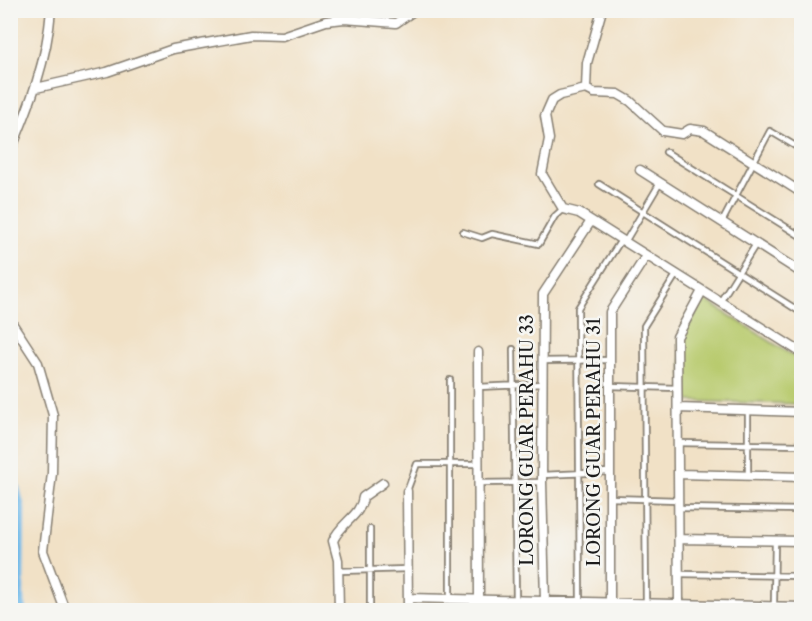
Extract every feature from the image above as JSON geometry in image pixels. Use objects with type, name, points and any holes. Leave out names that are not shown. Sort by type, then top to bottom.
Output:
[{"type":"street","points":[[10,152],[36,88],[49,39],[51,10]]},
{"type":"street","points":[[36,88],[107,72],[173,49],[251,35],[282,36],[326,21],[364,15],[396,23],[416,10]]},
{"type":"street","points":[[586,89],[587,63],[602,10]]},
{"type":"street","points":[[801,193],[704,130],[690,129],[682,134],[663,131],[618,94],[594,93],[586,89],[560,95],[552,100],[545,116],[549,139],[542,174],[563,209],[579,213],[801,353]]},
{"type":"street","points":[[640,170],[801,273]]},
{"type":"street","name":"LORONG GUAR PERAHU 33","points":[[541,604],[543,294],[591,221]]},
{"type":"street","name":"LORONG GUAR PERAHU 31","points":[[610,603],[610,312],[646,256]]},
{"type":"street","points":[[679,604],[677,337],[702,291]]},
{"type":"street","points":[[10,320],[38,363],[53,415],[52,473],[43,551],[65,610]]},
{"type":"street","points":[[478,352],[479,599]]},
{"type":"street","points":[[678,408],[801,412]]},
{"type":"street","points":[[679,474],[801,477]]},
{"type":"street","points":[[339,610],[339,571],[333,541],[336,534],[362,507],[363,497],[383,483]]},
{"type":"street","points":[[407,491],[408,610]]},
{"type":"street","points":[[679,539],[801,541]]},
{"type":"street","points":[[408,598],[516,600],[541,604],[580,602],[646,604],[659,607],[679,604],[801,607]]},
{"type":"lane","points":[[722,222],[755,164],[770,131],[801,150]]},
{"type":"lane","points":[[666,152],[801,237]]},
{"type":"lane","points":[[580,602],[578,308],[660,183]]},
{"type":"lane","points":[[599,184],[801,313]]},
{"type":"lane","points":[[463,232],[482,238],[492,234],[539,244],[555,216],[563,209]]},
{"type":"lane","points":[[720,302],[756,244]]},
{"type":"lane","points":[[646,604],[644,326],[676,274]]},
{"type":"lane","points":[[513,349],[516,600]]},
{"type":"lane","points":[[542,361],[610,360]]},
{"type":"lane","points":[[450,380],[450,599]]},
{"type":"lane","points":[[478,387],[542,384]]},
{"type":"lane","points":[[610,386],[677,388]]},
{"type":"lane","points":[[748,410],[748,476]]},
{"type":"lane","points":[[678,443],[801,445]]},
{"type":"lane","points":[[407,491],[417,464],[478,464]]},
{"type":"lane","points":[[478,483],[515,482],[580,473],[610,472]]},
{"type":"lane","points":[[610,498],[801,510]]},
{"type":"lane","points":[[370,529],[370,610]]},
{"type":"lane","points":[[771,608],[774,602],[775,541]]},
{"type":"lane","points":[[339,571],[408,569]]},
{"type":"lane","points":[[679,574],[801,576]]},
{"type":"green space","points":[[704,299],[801,361],[801,404],[683,401],[681,338]]},
{"type":"waterway","points":[[10,480],[17,509],[16,598],[19,610]]}]
